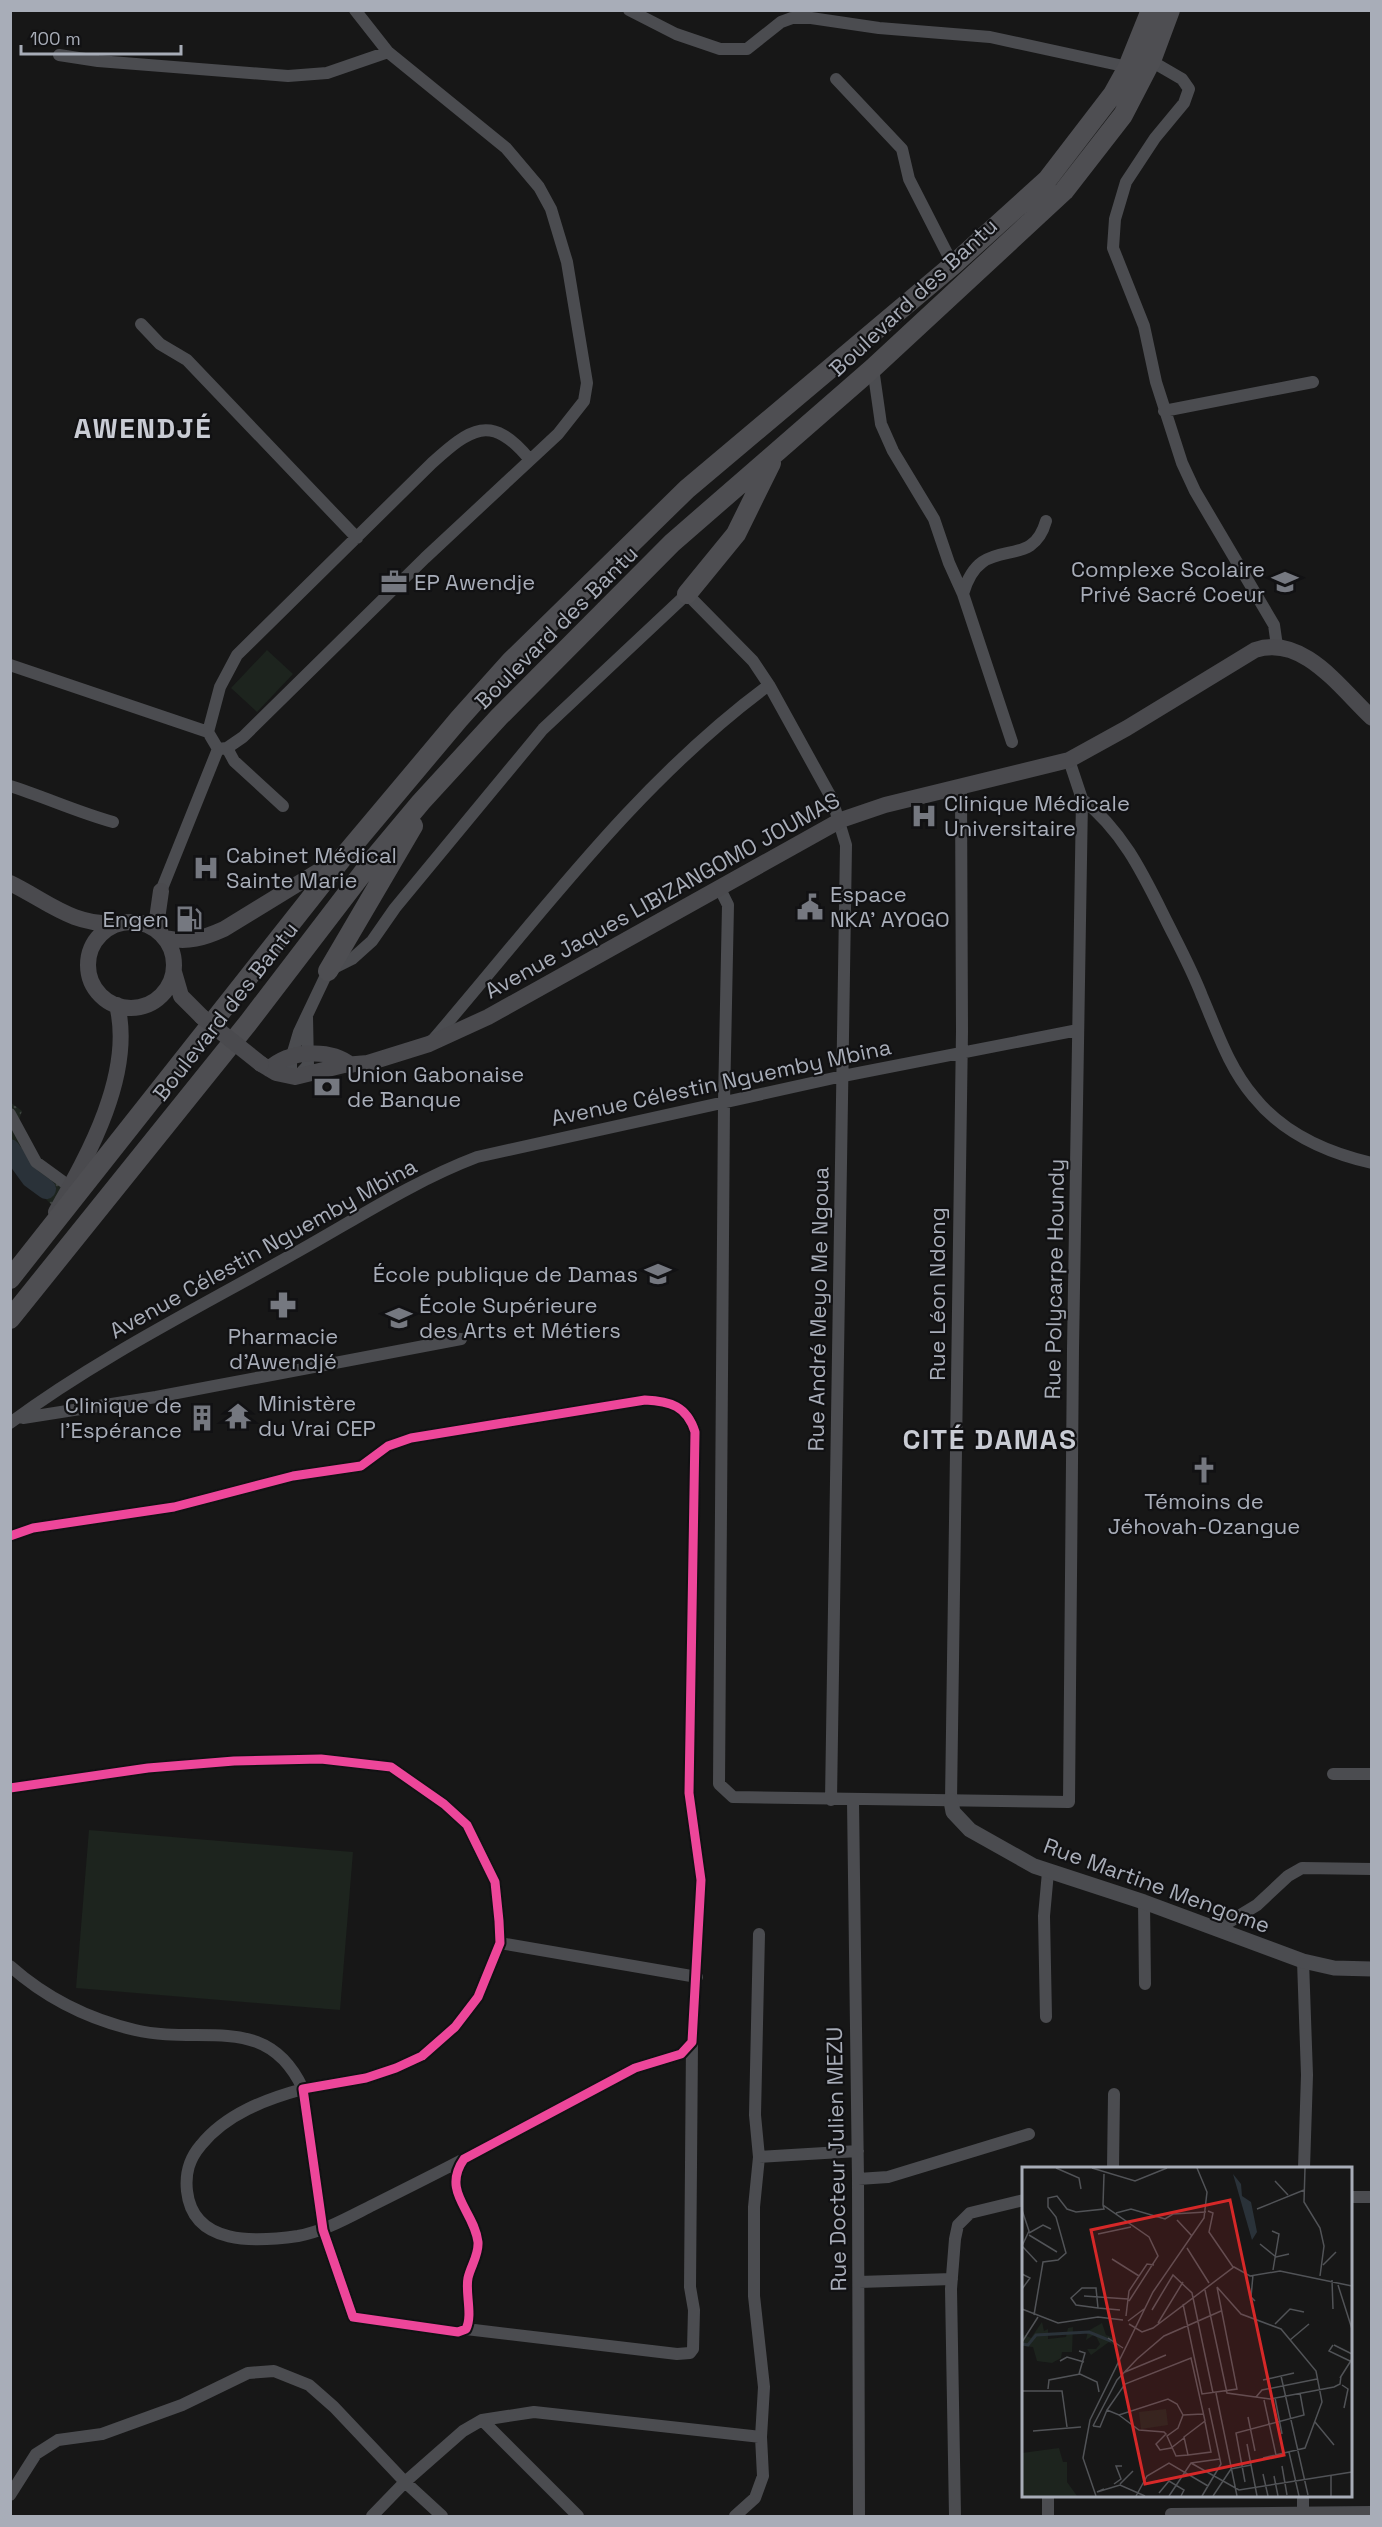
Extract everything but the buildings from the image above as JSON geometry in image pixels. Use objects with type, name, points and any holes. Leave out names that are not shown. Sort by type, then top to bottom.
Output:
[{"type":"highway","name":"Boulevard des Bantu","points":[[10,1279],[344,856],[459,719],[588,584],[687,489],[953,265],[1047,180],[1096,119],[1128,67],[1151,10]]},
{"type":"highway","name":"Boulevard des Bantu","points":[[10,1319],[421,801],[518,697],[672,543],[774,457],[873,368],[1064,190],[1123,115],[1150,61],[1170,10]]},
{"type":"highway","points":[[687,594],[736,534],[774,457]]},
{"type":"highway","points":[[328,971],[420,815],[421,801]]},
{"type":"main road","points":[[1277,646],[1300,652],[1371,718]]},
{"type":"main road","name":"Avenue Jaques LIBIZANGOMO JOUMAS","points":[[293,1077],[344,1065],[352,1066],[429,1044],[488,1017],[841,820],[885,805],[1069,760],[1127,728],[1255,650],[1277,646]]},
{"type":"main road","points":[[10,883],[67,915],[87,923],[143,923],[163,936],[191,941],[204,939],[224,929],[344,856]]},
{"type":"main road","points":[[88,958],[98,936],[150,908],[160,891]]},
{"type":"main road","points":[[160,891],[157,919],[163,936],[173,951],[178,991],[195,1012]]},
{"type":"main road","points":[[67,915],[80,933],[88,958],[91,982],[106,1000],[128,1008],[174,1002],[195,1012],[265,1066],[293,1077]]},
{"type":"main road","points":[[148,1005],[165,992],[174,972]]},
{"type":"main road","points":[[42,1237],[106,1108],[115,1082],[122,1041],[122,1024],[117,1005]]},
{"type":"main road","points":[[265,1066],[300,1054],[343,1058],[352,1066]]},
{"type":"street","points":[[160,891],[222,748],[243,737],[530,460],[575,415],[584,401],[587,383],[567,262],[551,209],[530,174],[506,148],[387,52],[355,10]]},
{"type":"street","points":[[629,10],[676,34],[720,49],[747,49],[781,22],[792,18],[811,18],[879,28],[990,37],[1128,67]]},
{"type":"street","points":[[59,55],[98,62],[288,76],[327,73],[387,52]]},
{"type":"street","points":[[1150,61],[1182,79],[1189,89],[1184,103],[1155,138],[1126,182],[1115,219],[1113,243],[1115,256],[1144,326],[1164,411],[1195,491],[1275,625],[1277,646]]},
{"type":"street","points":[[836,79],[902,149],[909,179],[953,265]]},
{"type":"street","points":[[141,324],[160,344],[187,360],[357,538]]},
{"type":"street","points":[[873,368],[881,424],[893,451],[934,519],[949,563],[963,594],[1012,742]]},
{"type":"street","points":[[1164,411],[1313,382]]},
{"type":"street","points":[[208,732],[220,687],[237,655],[432,463],[464,435],[478,430],[501,434],[512,441],[530,460]]},
{"type":"street","points":[[963,594],[966,582],[978,562],[991,556],[1031,546],[1043,532],[1046,520]]},
{"type":"street","points":[[293,1077],[307,1017],[328,971],[352,960],[372,941],[395,908],[543,729],[687,594]]},
{"type":"street","name":"Rue André Meyo Me Ngoua","points":[[687,594],[753,661],[769,685],[832,799],[841,820],[846,845],[831,1800]]},
{"type":"street","points":[[10,665],[208,732],[283,806]]},
{"type":"street","points":[[429,1044],[591,851],[638,800],[696,746],[769,685]]},
{"type":"street","name":"Rue Polycarpe Houndy","points":[[951,1801],[1069,1802],[1082,799],[1069,760]]},
{"type":"street","points":[[10,786],[112,822]]},
{"type":"street","name":"Rue Léon Ndong","points":[[951,1801],[961,1054],[961,787]]},
{"type":"street","points":[[1082,799],[1110,824],[1141,868],[1189,964],[1223,1046],[1251,1093],[1269,1111],[1308,1140],[1338,1155],[1371,1163]]},
{"type":"street","points":[[719,887],[728,905],[724,1102],[719,1784],[733,1797],[951,1801]]},
{"type":"street","points":[[353,931],[372,941]]},
{"type":"street","name":"Avenue Célestin Nguemby Mbina","points":[[12,1421],[59,1388],[175,1318],[463,1163],[501,1151],[843,1076],[1078,1030]]},
{"type":"street","points":[[293,1077],[307,1067],[300,1054]]},
{"type":"street","points":[[10,1114],[36,1162],[69,1186]]},
{"type":"street","points":[[12,1421],[461,1339]]},
{"type":"street","points":[[59,1388],[61,1400],[73,1411]]},
{"type":"street","points":[[10,1536],[33,1528],[174,1507],[293,1476],[361,1466],[388,1446],[411,1438],[645,1400],[664,1401],[681,1408],[691,1418],[694,1432],[689,1793],[701,1880],[692,2042],[690,2287],[694,2310],[693,2349],[690,2353],[677,2354],[466,2329],[458,2332],[353,2318],[337,2277],[323,2230],[303,2089],[287,2063],[267,2044],[250,2038],[182,2036],[136,2031],[81,2014],[25,1979],[10,1966]]},
{"type":"street","points":[[10,1788],[148,1768],[234,1761],[321,1759],[391,1767],[444,1804],[467,1825],[495,1882],[500,1943],[478,1997],[455,2027],[422,2056],[396,2068],[366,2078],[303,2089],[255,2105],[212,2133],[201,2145],[188,2166],[188,2199],[201,2223],[207,2230],[218,2235],[272,2238],[323,2230],[464,2159],[635,2068],[681,2054],[692,2042]]},
{"type":"street","points":[[1333,1774],[1371,1774]]},
{"type":"street","name":"Rue Docteur Julien MEZU","points":[[853,1801],[858,2151],[859,2517]]},
{"type":"street","name":"Rue Martine Mengome","points":[[951,1801],[953,1812],[958,1820],[979,1837],[1048,1872],[1144,1902],[1303,1961],[1334,1968],[1371,1969]]},
{"type":"street","points":[[1224,1931],[1228,1922],[1257,1905],[1288,1876],[1302,1868],[1371,1869]]},
{"type":"street","points":[[1046,2017],[1044,1916],[1048,1872]]},
{"type":"street","points":[[1144,1902],[1145,1984]]},
{"type":"street","points":[[735,2517],[754,2498],[761,2484],[764,2387],[754,2296],[754,2206],[759,2157],[755,2115],[759,1934]]},
{"type":"street","points":[[500,1943],[697,1977]]},
{"type":"street","points":[[1303,1961],[1307,2075],[1304,2167]]},
{"type":"street","points":[[1113,2167],[1114,2094]]},
{"type":"street","points":[[858,2179],[888,2177],[1029,2134]]},
{"type":"street","points":[[759,2157],[858,2151]]},
{"type":"street","points":[[464,2159],[455,2176],[457,2190],[476,2232],[478,2244],[468,2277],[466,2329]]},
{"type":"street","points":[[1352,2197],[1371,2197]]},
{"type":"street","points":[[955,2517],[952,2279],[955,2239],[958,2225],[970,2213],[1022,2200]]},
{"type":"street","points":[[859,2282],[952,2279]]},
{"type":"street","points":[[10,2495],[36,2454],[58,2440],[102,2433],[182,2405],[248,2373],[274,2371],[309,2385],[334,2407],[405,2482],[442,2517]]},
{"type":"street","points":[[372,2517],[405,2482],[463,2431],[482,2420],[534,2412],[761,2438]]},
{"type":"street","points":[[482,2420],[578,2517]]},
{"type":"street","points":[[1048,2497],[1048,2517]]},
{"type":"street","points":[[1303,2497],[1303,2513]]},
{"type":"street","points":[[1171,2514],[1371,2512]]},
{"type":"shaded area","points":[[267,650],[293,674],[257,712],[231,688]]},
{"type":"shaded area","points":[[10,1102],[22,1111],[14,1134],[65,1180],[52,1205],[11,1165]]},
{"type":"shaded area","points":[[89,1830],[353,1852],[340,2010],[76,1988]]},
{"type":"waterway","points":[[10,1149],[31,1178],[46,1189]]},
{"type":"cycle path","points":[[10,1536],[33,1528],[174,1507],[293,1476],[361,1466],[388,1446],[411,1438],[645,1400],[670,1404],[682,1411],[692,1423],[695,1432],[689,1793],[701,1880],[692,2042],[681,2054],[635,2068],[464,2159],[458,2171],[457,2191],[471,2220],[478,2242],[476,2256],[468,2278],[469,2317],[466,2329],[458,2332],[353,2317],[323,2230],[303,2089],[366,2078],[422,2056],[455,2027],[478,1997],[500,1943],[499,1921],[495,1882],[467,1825],[444,1804],[391,1767],[321,1759],[234,1761],[148,1768],[10,1788]]},
{"type":"place","name":"EP Awendje","points":[[394,582]]},
{"type":"place","name":"Complexe Scolaire Privé Sacré Coeur","points":[[1285,582]]},
{"type":"place","name":"Clinique Médicale Universitaire","points":[[924,816]]},
{"type":"place","name":"Cabinet Médical Sainte Marie","points":[[206,868]]},
{"type":"place","name":"Espace NKA' AYOGO","points":[[810,907]]},
{"type":"place","name":"Engen","points":[[189,919]]},
{"type":"place","name":"Union Gabonaise de Banque","points":[[327,1087]]},
{"type":"place","name":"École publique de Damas","points":[[658,1274]]},
{"type":"place","name":"Pharmacie d'Awendjé","points":[[283,1305]]},
{"type":"place","name":"École Supérieure des Arts et Métiers","points":[[399,1318]]},
{"type":"place","name":"Ministère du Vrai CEP","points":[[238,1416]]},
{"type":"place","name":"Clinique de l'Espérance","points":[[202,1418]]},
{"type":"place","name":"Témoins de Jéhovah-Ozangue","points":[[1204,1470]]},
{"type":"district","name":"AWENDJÉ","points":[[143,428]]},
{"type":"district","name":"CITÉ DAMAS","points":[[990,1439]]}]
